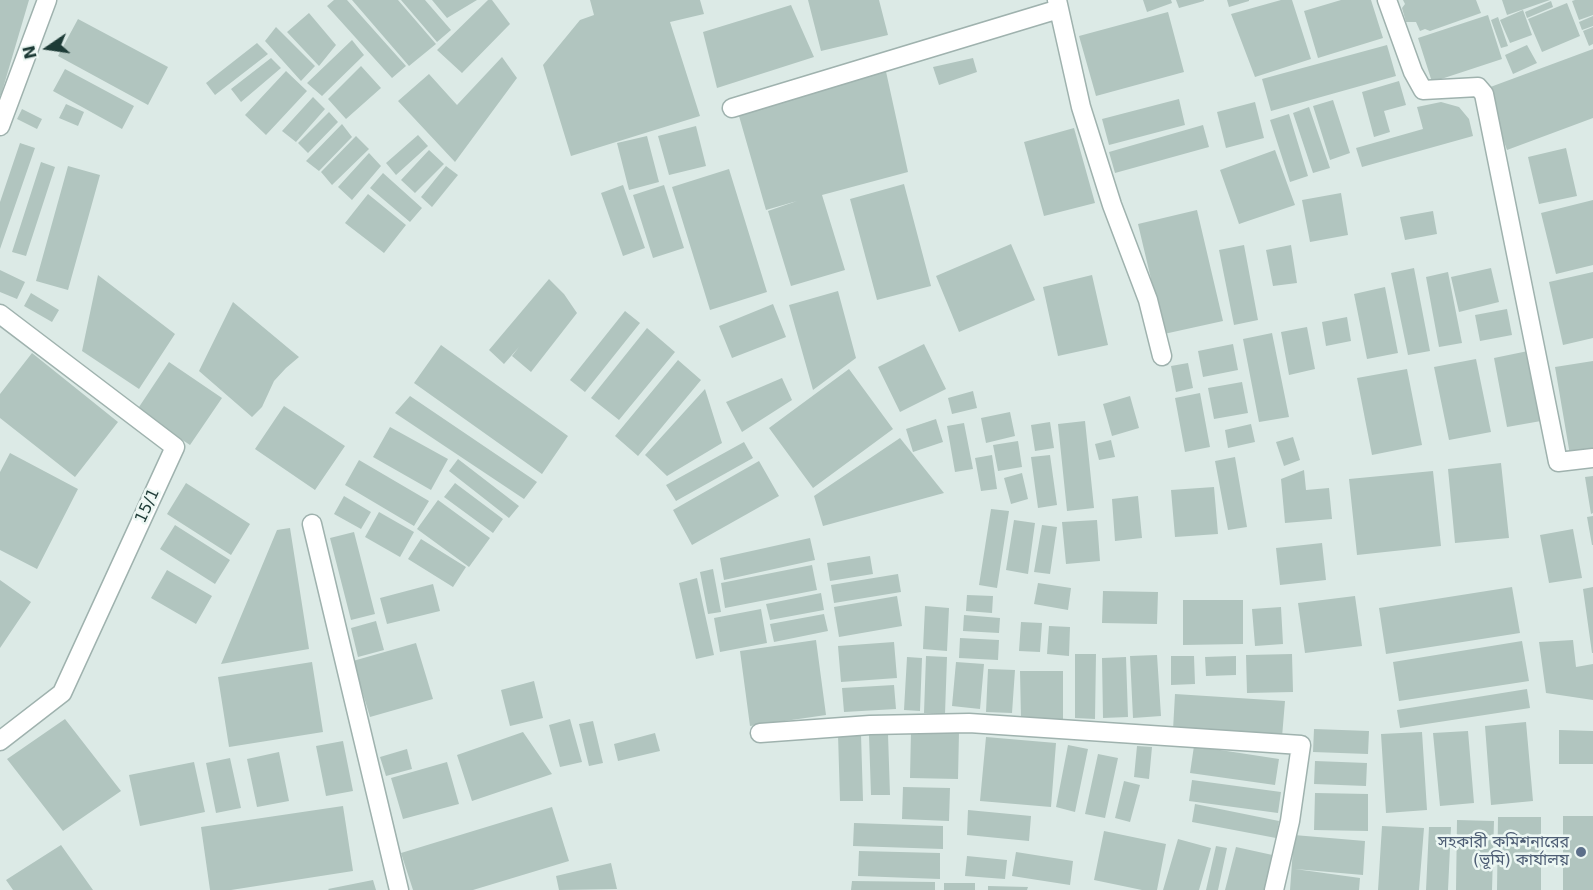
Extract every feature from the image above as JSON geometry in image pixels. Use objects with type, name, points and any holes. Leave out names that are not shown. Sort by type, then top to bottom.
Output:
[{"type":"street","points":[[0,126],[47,0]]},
{"type":"street","points":[[1387,0],[1413,72],[1423,90],[1478,87],[1484,94],[1558,462],[1593,458]]},
{"type":"street","points":[[732,108],[1058,4],[1081,107],[1112,205],[1148,300],[1162,356]]},
{"type":"street","name":"15/1","points":[[0,314],[175,447],[62,693],[0,741]]},
{"type":"street","points":[[312,524],[399,890]]},
{"type":"street","points":[[760,733],[870,725],[969,723],[1301,745],[1290,821],[1274,890]]},
{"type":"building","points":[[0,0],[29,0],[1,95],[0,95]]},
{"type":"building","points":[[334,0],[347,0],[406,66],[392,78],[327,6]]},
{"type":"building","points":[[352,0],[398,0],[436,44],[409,66]]},
{"type":"building","points":[[401,0],[425,0],[451,30],[437,42]]},
{"type":"building","points":[[432,0],[477,0],[447,18]]},
{"type":"building","points":[[488,0],[492,0],[510,24],[462,73],[437,50]]},
{"type":"building","points":[[590,0],[700,0],[704,14],[670,22],[700,116],[571,156],[543,65],[580,20],[594,15]]},
{"type":"building","points":[[808,0],[879,0],[888,35],[821,51]]},
{"type":"building","points":[[1143,0],[1171,0],[1172,3],[1147,12]]},
{"type":"building","points":[[1176,0],[1204,0],[1204,1],[1179,8]]},
{"type":"building","points":[[1227,0],[1249,0],[1249,1],[1229,7]]},
{"type":"building","points":[[1281,0],[1292,0],[1311,59],[1255,77],[1231,14]]},
{"type":"building","points":[[1341,0],[1371,0],[1383,38],[1318,58],[1304,11]]},
{"type":"building","points":[[1403,0],[1476,0],[1481,13],[1430,31],[1425,29],[1420,31],[1416,22],[1406,22],[1402,8],[1405,4]]},
{"type":"building","points":[[1502,0],[1550,0],[1507,15]]},
{"type":"building","points":[[1593,0],[1593,15],[1579,20],[1572,1]]},
{"type":"building","points":[[1551,1],[1553,7],[1527,18],[1525,12]]},
{"type":"building","points":[[1567,3],[1580,36],[1542,52],[1528,19]]},
{"type":"building","points":[[791,5],[814,57],[717,88],[703,32]]},
{"type":"building","points":[[1523,10],[1532,35],[1510,43],[1500,20]]},
{"type":"building","points":[[1168,12],[1184,72],[1096,96],[1079,36]]},
{"type":"building","points":[[309,13],[336,45],[319,66],[287,32]]},
{"type":"building","points":[[1488,15],[1502,59],[1432,82],[1418,38]]},
{"type":"building","points":[[1593,16],[1593,26],[1582,30],[1579,22]]},
{"type":"building","points":[[1498,17],[1508,46],[1501,48],[1491,20]]},
{"type":"building","points":[[78,19],[168,67],[148,105],[58,56]]},
{"type":"building","points":[[276,27],[315,66],[301,81],[265,41]]},
{"type":"building","points":[[1593,27],[1593,44],[1589,46],[1583,31]]},
{"type":"building","points":[[352,40],[364,55],[322,96],[307,83]]},
{"type":"building","points":[[257,43],[268,54],[215,95],[206,83]]},
{"type":"building","points":[[1387,45],[1396,76],[1271,111],[1262,79]]},
{"type":"building","points":[[1527,45],[1537,63],[1513,74],[1505,55]]},
{"type":"building","points":[[1593,49],[1593,118],[1507,150],[1485,89]]},
{"type":"building","points":[[502,57],[517,78],[455,162],[398,101],[429,74],[457,105]]},
{"type":"building","points":[[271,58],[281,68],[241,102],[231,89]]},
{"type":"building","points":[[973,58],[977,72],[939,85],[933,67]]},
{"type":"building","points":[[361,66],[381,88],[346,119],[328,99]]},
{"type":"building","points":[[885,67],[908,172],[822,195],[845,270],[791,286],[768,211],[797,201],[766,210],[739,116]]},
{"type":"building","points":[[65,69],[134,106],[122,129],[53,91]]},
{"type":"building","points":[[286,71],[307,91],[266,135],[245,115]]},
{"type":"building","points":[[1399,81],[1406,105],[1384,111],[1390,132],[1374,137],[1362,92]]},
{"type":"building","points":[[313,97],[325,109],[296,142],[282,131]]},
{"type":"building","points":[[1179,99],[1185,125],[1109,145],[1102,119]]},
{"type":"building","points":[[1333,100],[1350,153],[1330,160],[1313,106]]},
{"type":"building","points":[[1255,102],[1264,138],[1226,148],[1217,112]]},
{"type":"building","points":[[1441,102],[1459,107],[1469,119],[1473,136],[1362,167],[1356,148],[1423,129],[1417,107]]},
{"type":"building","points":[[66,104],[84,112],[78,126],[59,118]]},
{"type":"building","points":[[1309,107],[1330,168],[1313,173],[1293,113]]},
{"type":"building","points":[[22,109],[42,119],[37,129],[17,119]]},
{"type":"building","points":[[329,112],[338,122],[308,153],[298,143]]},
{"type":"building","points":[[1289,114],[1308,176],[1290,182],[1270,120]]},
{"type":"building","points":[[342,124],[352,137],[319,171],[306,161]]},
{"type":"building","points":[[1203,125],[1209,147],[1115,173],[1109,152]]},
{"type":"building","points":[[696,126],[706,166],[669,175],[658,136]]},
{"type":"building","points":[[1074,128],[1095,203],[1044,216],[1024,142]]},
{"type":"building","points":[[418,135],[428,146],[396,175],[386,163]]},
{"type":"building","points":[[356,136],[369,149],[332,185],[321,172]]},
{"type":"building","points":[[647,136],[659,182],[629,190],[617,143]]},
{"type":"building","points":[[20,143],[35,148],[0,249],[0,202]]},
{"type":"building","points":[[1566,148],[1577,196],[1539,204],[1528,157]]},
{"type":"building","points":[[429,150],[444,164],[415,193],[401,180]]},
{"type":"building","points":[[1275,150],[1295,205],[1239,224],[1220,170]]},
{"type":"building","points":[[369,153],[381,166],[352,200],[338,187]]},
{"type":"building","points":[[41,162],[55,167],[26,256],[12,252]]},
{"type":"building","points":[[68,166],[100,175],[68,290],[36,281]]},
{"type":"building","points":[[446,166],[458,175],[432,207],[421,197]]},
{"type":"building","points":[[729,169],[767,292],[710,310],[672,187]]},
{"type":"building","points":[[383,173],[422,208],[410,222],[370,188]]},
{"type":"building","points":[[904,184],[931,286],[877,300],[850,199]]},
{"type":"building","points":[[623,185],[645,248],[623,256],[601,193]]},
{"type":"building","points":[[664,185],[684,248],[653,258],[633,195]]},
{"type":"building","points":[[1341,193],[1348,235],[1310,242],[1302,200]]},
{"type":"building","points":[[368,194],[406,225],[384,253],[345,223]]},
{"type":"building","points":[[1593,200],[1593,265],[1556,274],[1541,213]]},
{"type":"building","points":[[1197,210],[1223,321],[1164,334],[1138,224]]},
{"type":"building","points":[[1433,211],[1437,234],[1405,240],[1400,217]]},
{"type":"building","points":[[1011,244],[1035,300],[959,332],[936,276]]},
{"type":"building","points":[[1244,245],[1258,320],[1234,325],[1219,250]]},
{"type":"building","points":[[1291,245],[1297,283],[1273,286],[1266,250]]},
{"type":"building","points":[[1414,268],[1430,351],[1408,355],[1391,273]]},
{"type":"building","points":[[1491,268],[1499,302],[1459,312],[1451,277]]},
{"type":"building","points":[[0,270],[25,282],[17,299],[0,292]]},
{"type":"building","points":[[1448,272],[1462,343],[1439,347],[1426,277]]},
{"type":"building","points":[[1593,272],[1593,338],[1563,345],[1549,282]]},
{"type":"building","points":[[98,275],[175,334],[139,389],[82,351]]},
{"type":"building","points":[[1092,275],[1108,345],[1058,356],[1043,287]]},
{"type":"building","points":[[549,279],[564,294],[577,313],[531,372],[512,356],[519,347],[504,364],[489,350]]},
{"type":"building","points":[[1385,287],[1398,353],[1367,359],[1354,294]]},
{"type":"building","points":[[838,291],[856,358],[813,390],[789,305]]},
{"type":"building","points":[[31,293],[59,310],[52,322],[24,306]]},
{"type":"building","points":[[233,302],[299,357],[274,381],[262,407],[252,417],[199,371]]},
{"type":"building","points":[[773,304],[786,337],[732,358],[719,326]]},
{"type":"building","points":[[1507,309],[1512,335],[1480,341],[1475,315]]},
{"type":"building","points":[[625,311],[640,323],[585,392],[570,380]]},
{"type":"building","points":[[1347,317],[1351,341],[1326,346],[1322,322]]},
{"type":"building","points":[[1307,327],[1315,369],[1289,375],[1281,332]]},
{"type":"building","points":[[647,328],[675,352],[619,420],[591,398]]},
{"type":"building","points":[[1272,333],[1289,417],[1259,422],[1243,339]]},
{"type":"building","points":[[924,344],[946,389],[900,412],[878,367]]},
{"type":"building","points":[[1233,344],[1238,370],[1203,377],[1198,351]]},
{"type":"building","points":[[441,345],[568,436],[542,474],[414,383]]},
{"type":"building","points":[[1528,351],[1541,421],[1507,427],[1494,358]]},
{"type":"building","points":[[32,353],[118,422],[75,477],[0,418],[0,394]]},
{"type":"building","points":[[1476,359],[1491,432],[1449,440],[1434,367]]},
{"type":"building","points":[[678,360],[701,380],[638,456],[615,436]]},
{"type":"building","points":[[1593,361],[1593,451],[1570,455],[1555,367]]},
{"type":"building","points":[[169,362],[222,398],[190,445],[137,410]]},
{"type":"building","points":[[1188,363],[1193,388],[1176,392],[1171,366]]},
{"type":"building","points":[[849,369],[893,429],[813,488],[769,428]]},
{"type":"building","points":[[1407,369],[1422,445],[1372,455],[1357,378]]},
{"type":"building","points":[[782,378],[792,400],[742,432],[726,402]]},
{"type":"building","points":[[1242,382],[1248,413],[1214,419],[1208,388]]},
{"type":"building","points":[[705,389],[722,443],[667,476],[645,455]]},
{"type":"building","points":[[973,391],[977,408],[952,414],[948,398]]},
{"type":"building","points":[[1200,393],[1210,447],[1185,452],[1175,398]]},
{"type":"building","points":[[410,396],[537,482],[524,499],[395,413]]},
{"type":"building","points":[[1130,396],[1139,428],[1112,436],[1103,404]]},
{"type":"building","points":[[284,406],[345,446],[315,490],[255,449]]},
{"type":"building","points":[[1010,412],[1015,436],[986,443],[981,418]]},
{"type":"building","points":[[936,419],[943,442],[913,452],[906,429]]},
{"type":"building","points":[[1085,421],[1094,508],[1067,511],[1058,424]]},
{"type":"building","points":[[1050,422],[1054,448],[1035,451],[1031,425]]},
{"type":"building","points":[[964,423],[973,469],[955,472],[947,426]]},
{"type":"building","points":[[1251,424],[1255,442],[1228,448],[1225,430]]},
{"type":"building","points":[[390,427],[448,459],[431,490],[373,457]]},
{"type":"building","points":[[1293,437],[1300,460],[1284,466],[1276,442]]},
{"type":"building","points":[[900,438],[944,493],[823,526],[814,496]]},
{"type":"building","points":[[1111,440],[1115,457],[1099,460],[1095,444]]},
{"type":"building","points":[[1018,441],[1022,467],[998,471],[993,445]]},
{"type":"building","points":[[744,442],[753,458],[676,501],[666,485]]},
{"type":"building","points":[[10,453],[78,489],[37,569],[0,550],[0,472]]},
{"type":"building","points":[[992,455],[997,489],[981,491],[975,458]]},
{"type":"building","points":[[1050,455],[1057,505],[1038,508],[1031,457]]},
{"type":"building","points":[[1235,457],[1247,527],[1228,530],[1215,461]]},
{"type":"building","points":[[458,459],[519,506],[509,518],[449,471]]},
{"type":"building","points":[[359,460],[429,501],[414,526],[345,485]]},
{"type":"building","points":[[759,461],[779,496],[692,545],[673,510]]},
{"type":"building","points":[[1501,463],[1509,538],[1455,543],[1448,469]]},
{"type":"building","points":[[1304,470],[1306,490],[1329,488],[1332,519],[1285,523],[1281,479]]},
{"type":"building","points":[[1433,471],[1441,546],[1357,555],[1349,479]]},
{"type":"building","points":[[1022,473],[1028,499],[1011,504],[1004,478]]},
{"type":"building","points":[[1593,476],[1593,513],[1591,514],[1585,477]]},
{"type":"building","points":[[186,483],[250,524],[231,555],[167,514]]},
{"type":"building","points":[[455,483],[503,519],[493,533],[444,497]]},
{"type":"building","points":[[1214,487],[1218,534],[1175,537],[1171,490]]},
{"type":"building","points":[[344,496],[371,512],[361,529],[334,514]]},
{"type":"building","points":[[1138,496],[1142,538],[1115,541],[1112,499]]},
{"type":"building","points":[[438,500],[490,538],[469,567],[417,529]]},
{"type":"building","points":[[991,509],[1009,511],[997,588],[979,585]]},
{"type":"building","points":[[379,512],[414,532],[400,557],[365,537]]},
{"type":"building","points":[[1593,516],[1593,545],[1592,545],[1587,517]]},
{"type":"building","points":[[1014,520],[1035,523],[1028,574],[1006,570]]},
{"type":"building","points":[[1097,520],[1100,561],[1066,564],[1062,522]]},
{"type":"building","points":[[175,525],[230,560],[215,584],[160,549]]},
{"type":"building","points":[[1042,525],[1057,527],[1050,574],[1034,572]]},
{"type":"building","points":[[290,528],[309,649],[221,664],[277,530]]},
{"type":"building","points":[[1573,529],[1582,578],[1549,583],[1540,535]]},
{"type":"building","points":[[354,532],[375,614],[351,620],[330,538]]},
{"type":"building","points":[[810,538],[815,560],[724,580],[720,558]]},
{"type":"building","points":[[421,539],[466,567],[453,587],[408,559]]},
{"type":"building","points":[[1322,543],[1326,580],[1280,585],[1276,548]]},
{"type":"building","points":[[870,556],[873,574],[830,581],[827,563]]},
{"type":"building","points":[[812,565],[817,590],[725,608],[721,583]]},
{"type":"building","points":[[713,569],[721,612],[708,614],[700,572]]},
{"type":"building","points":[[167,570],[212,596],[196,624],[151,598]]},
{"type":"building","points":[[898,574],[901,592],[834,603],[831,585]]},
{"type":"building","points":[[697,578],[714,655],[696,659],[679,583]]},
{"type":"building","points":[[0,580],[31,602],[0,648]]},
{"type":"building","points":[[1038,583],[1071,588],[1068,610],[1034,604]]},
{"type":"building","points":[[433,584],[440,611],[387,624],[380,598]]},
{"type":"building","points":[[1512,587],[1520,633],[1386,654],[1379,608]]},
{"type":"building","points":[[1593,587],[1593,653],[1592,653],[1583,589]]},
{"type":"building","points":[[1103,591],[1158,592],[1157,624],[1102,623]]},
{"type":"building","points":[[821,593],[824,610],[770,620],[766,604]]},
{"type":"building","points":[[967,595],[993,596],[992,613],[966,611]]},
{"type":"building","points":[[897,596],[902,626],[839,637],[834,607]]},
{"type":"building","points":[[1355,596],[1362,646],[1305,653],[1298,603]]},
{"type":"building","points":[[1183,600],[1243,600],[1243,644],[1183,645]]},
{"type":"building","points":[[925,606],[949,608],[947,651],[923,649]]},
{"type":"building","points":[[1281,607],[1283,644],[1255,646],[1252,609]]},
{"type":"building","points":[[761,609],[767,643],[720,652],[714,618]]},
{"type":"building","points":[[824,614],[828,631],[774,642],[770,624]]},
{"type":"building","points":[[964,615],[1000,618],[999,633],[963,631]]},
{"type":"building","points":[[376,621],[384,650],[358,657],[351,628]]},
{"type":"building","points":[[1021,622],[1042,623],[1040,652],[1019,651]]},
{"type":"building","points":[[1049,626],[1070,627],[1069,656],[1047,654]]},
{"type":"building","points":[[960,638],[999,640],[998,660],[959,658]]},
{"type":"building","points":[[816,640],[826,715],[750,726],[740,651]]},
{"type":"building","points":[[1573,640],[1576,667],[1593,664],[1593,700],[1546,693],[1539,642]]},
{"type":"building","points":[[1522,641],[1529,681],[1399,701],[1393,662]]},
{"type":"building","points":[[894,642],[897,678],[841,682],[838,646]]},
{"type":"building","points":[[416,643],[433,699],[370,717],[353,661]]},
{"type":"building","points":[[1075,654],[1096,654],[1095,719],[1075,718]]},
{"type":"building","points":[[1292,654],[1293,692],[1247,693],[1246,655]]},
{"type":"building","points":[[1157,655],[1161,716],[1133,718],[1130,656]]},
{"type":"building","points":[[926,656],[947,657],[945,714],[924,713]]},
{"type":"building","points":[[1171,656],[1194,656],[1195,684],[1171,685]]},
{"type":"building","points":[[1236,656],[1236,675],[1206,676],[1205,657]]},
{"type":"building","points":[[907,657],[922,658],[920,711],[904,710]]},
{"type":"building","points":[[1126,657],[1128,717],[1103,718],[1102,658]]},
{"type":"building","points":[[312,662],[323,732],[229,747],[218,677]]},
{"type":"building","points":[[956,662],[984,664],[980,709],[952,706]]},
{"type":"building","points":[[988,669],[1015,670],[1012,713],[986,712]]},
{"type":"building","points":[[1020,671],[1063,671],[1063,719],[1021,719]]},
{"type":"building","points":[[534,681],[543,718],[510,726],[501,690]]},
{"type":"building","points":[[894,685],[896,709],[844,712],[842,688]]},
{"type":"building","points":[[1527,689],[1530,708],[1400,728],[1397,710]]},
{"type":"building","points":[[1175,694],[1285,701],[1282,737],[1173,730]]},
{"type":"building","points":[[65,719],[121,791],[63,831],[7,759]]},
{"type":"building","points":[[570,719],[582,762],[560,767],[549,725]]},
{"type":"building","points":[[593,721],[603,763],[589,766],[579,724]]},
{"type":"building","points":[[1526,722],[1533,801],[1491,805],[1485,726]]},
{"type":"building","points":[[1314,729],[1369,731],[1368,754],[1313,752]]},
{"type":"building","points":[[1559,730],[1593,731],[1593,764],[1559,764]]},
{"type":"building","points":[[911,731],[959,732],[958,779],[910,778]]},
{"type":"building","points":[[1468,731],[1474,803],[1440,806],[1433,733]]},
{"type":"building","points":[[523,732],[552,774],[472,801],[457,755]]},
{"type":"building","points":[[1422,732],[1427,810],[1386,813],[1381,734]]},
{"type":"building","points":[[655,733],[660,751],[618,761],[614,744]]},
{"type":"building","points":[[838,734],[861,734],[863,801],[840,801]]},
{"type":"building","points":[[888,734],[890,795],[871,795],[869,735]]},
{"type":"building","points":[[986,737],[1056,743],[1051,807],[980,801]]},
{"type":"building","points":[[343,741],[353,791],[326,796],[316,746]]},
{"type":"building","points":[[1068,745],[1088,749],[1075,812],[1056,807]]},
{"type":"building","points":[[1137,746],[1152,747],[1149,779],[1134,777]]},
{"type":"building","points":[[1194,746],[1279,759],[1275,785],[1190,773]]},
{"type":"building","points":[[407,749],[412,769],[386,776],[380,757]]},
{"type":"building","points":[[279,752],[289,801],[257,807],[247,759]]},
{"type":"building","points":[[1098,754],[1118,758],[1105,818],[1085,814]]},
{"type":"building","points":[[230,758],[241,808],[216,813],[206,763]]},
{"type":"building","points":[[1315,761],[1367,763],[1366,786],[1314,784]]},
{"type":"building","points":[[194,762],[205,812],[140,826],[129,775]]},
{"type":"building","points":[[447,762],[459,804],[403,819],[391,778]]},
{"type":"building","points":[[1192,780],[1281,792],[1278,813],[1189,801]]},
{"type":"building","points":[[1124,781],[1140,785],[1130,822],[1115,818]]},
{"type":"building","points":[[903,787],[950,788],[949,821],[902,819]]},
{"type":"building","points":[[1315,793],[1368,794],[1368,831],[1314,830]]},
{"type":"building","points":[[1195,804],[1279,821],[1276,838],[1192,822]]},
{"type":"building","points":[[343,806],[353,871],[231,890],[210,890],[201,827]]},
{"type":"building","points":[[552,807],[569,861],[473,890],[413,890],[401,853]]},
{"type":"building","points":[[968,810],[1031,816],[1029,841],[967,835]]},
{"type":"building","points":[[1563,816],[1593,816],[1593,890],[1563,890]]},
{"type":"building","points":[[1498,817],[1541,817],[1541,890],[1497,890]]},
{"type":"building","points":[[1457,820],[1494,821],[1492,890],[1456,890]]},
{"type":"building","points":[[854,823],[943,826],[943,849],[853,846]]},
{"type":"building","points":[[1382,826],[1424,828],[1419,890],[1378,890]]},
{"type":"building","points":[[1429,827],[1451,827],[1448,890],[1426,890]]},
{"type":"building","points":[[1104,831],[1166,844],[1157,890],[1142,890],[1094,880]]},
{"type":"building","points":[[1294,835],[1365,841],[1363,875],[1295,869],[1360,878],[1359,890],[1290,890]]},
{"type":"building","points":[[1178,839],[1211,848],[1199,890],[1163,890]]},
{"type":"building","points":[[61,845],[93,890],[13,890],[6,880]]},
{"type":"building","points":[[1216,846],[1227,848],[1218,890],[1206,890]]},
{"type":"building","points":[[1236,847],[1277,856],[1269,890],[1225,890]]},
{"type":"building","points":[[859,851],[940,853],[940,879],[858,876]]},
{"type":"building","points":[[1016,852],[1073,861],[1070,885],[1012,876]]},
{"type":"building","points":[[967,856],[1007,860],[1005,879],[965,876]]},
{"type":"building","points":[[611,863],[617,889],[559,890],[556,876]]},
{"type":"building","points":[[373,880],[376,890],[328,889]]},
{"type":"building","points":[[852,881],[935,882],[935,890],[851,890]]},
{"type":"building","points":[[944,883],[975,883],[975,890],[944,890]]},
{"type":"building","points":[[988,886],[1028,887],[1027,890],[988,890]]},
{"type":"place","name":"সহকারী কমিশনারের (ভূমি) কার্যালয়","points":[[1581,852]]}]
